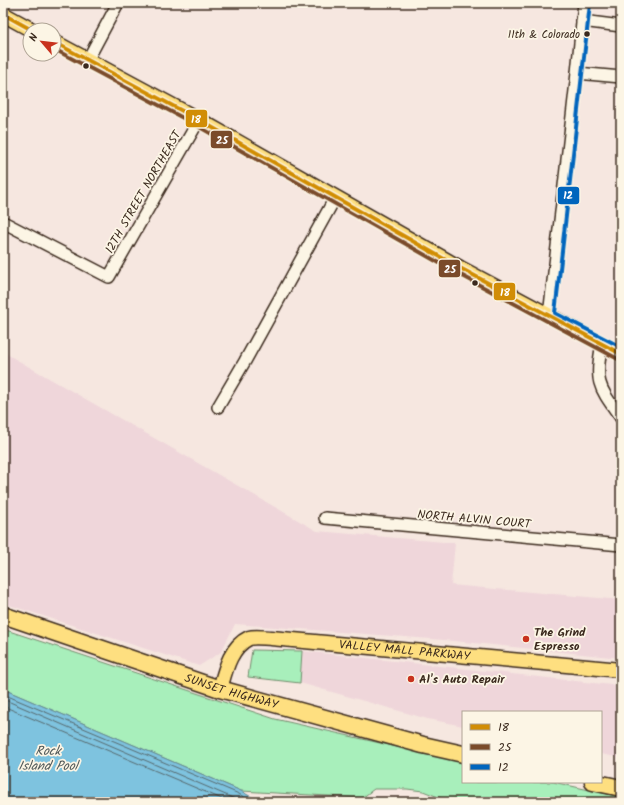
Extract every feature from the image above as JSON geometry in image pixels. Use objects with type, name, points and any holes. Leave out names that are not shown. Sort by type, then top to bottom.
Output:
[{"type":"highway","name":"SUNSET HIGHWAY","points":[[3,615],[220,689],[423,745],[462,754]]},
{"type":"highway","points":[[598,783],[621,788]]},
{"type":"main road","points":[[3,14],[22,24]]},
{"type":"main road","points":[[62,47],[199,120],[460,268],[621,354]]},
{"type":"main road","name":"VALLEY MALL PARKWAY","points":[[220,689],[227,665],[237,647],[250,638],[271,638],[621,670]]},
{"type":"street","points":[[87,61],[118,3]]},
{"type":"street","points":[[549,316],[578,73],[584,3]]},
{"type":"street","points":[[582,22],[621,26]]},
{"type":"street","points":[[578,73],[621,77]]},
{"type":"street","name":"12TH STREET NORTHEAST","points":[[3,222],[109,277],[199,120]]},
{"type":"street","points":[[218,407],[335,198]]},
{"type":"street","points":[[602,344],[598,362],[598,379],[602,391],[621,418]]},
{"type":"street","name":"NORTH ALVIN COURT","points":[[325,518],[621,545]]},
{"type":"shaded area","points":[[3,352],[317,531],[455,543],[451,585],[621,600],[621,658],[444,640],[235,624],[221,652],[199,666],[3,603]]},
{"type":"shaded area","points":[[302,651],[621,686],[621,758],[602,754],[602,711],[462,711],[462,726],[428,719],[300,683]]},
{"type":"green space","points":[[3,629],[275,719],[462,762],[462,783],[558,783],[621,797],[621,802],[451,802],[423,791],[407,789],[374,789],[362,798],[241,791],[3,689]]},
{"type":"green space","points":[[252,650],[302,651],[300,683],[248,677]]},
{"type":"water","name":"Rock Island Pool","points":[[3,689],[241,791],[260,802],[3,802]]},
{"type":"transit line","name":"12","points":[[590,4],[555,313],[621,347]]},
{"type":"transit line","name":"18","points":[[3,14],[22,24]]},
{"type":"transit line","name":"18","points":[[62,46],[199,120],[460,268],[621,354]]},
{"type":"transit line","name":"25","points":[[62,53],[196,125],[457,273],[618,359]]},
{"type":"place","name":"11th & Colorado","points":[[587,34]]},
{"type":"place","name":"The Grind Espresso","points":[[526,639]]},
{"type":"place","name":"Al's Auto Repair","points":[[411,679]]}]
